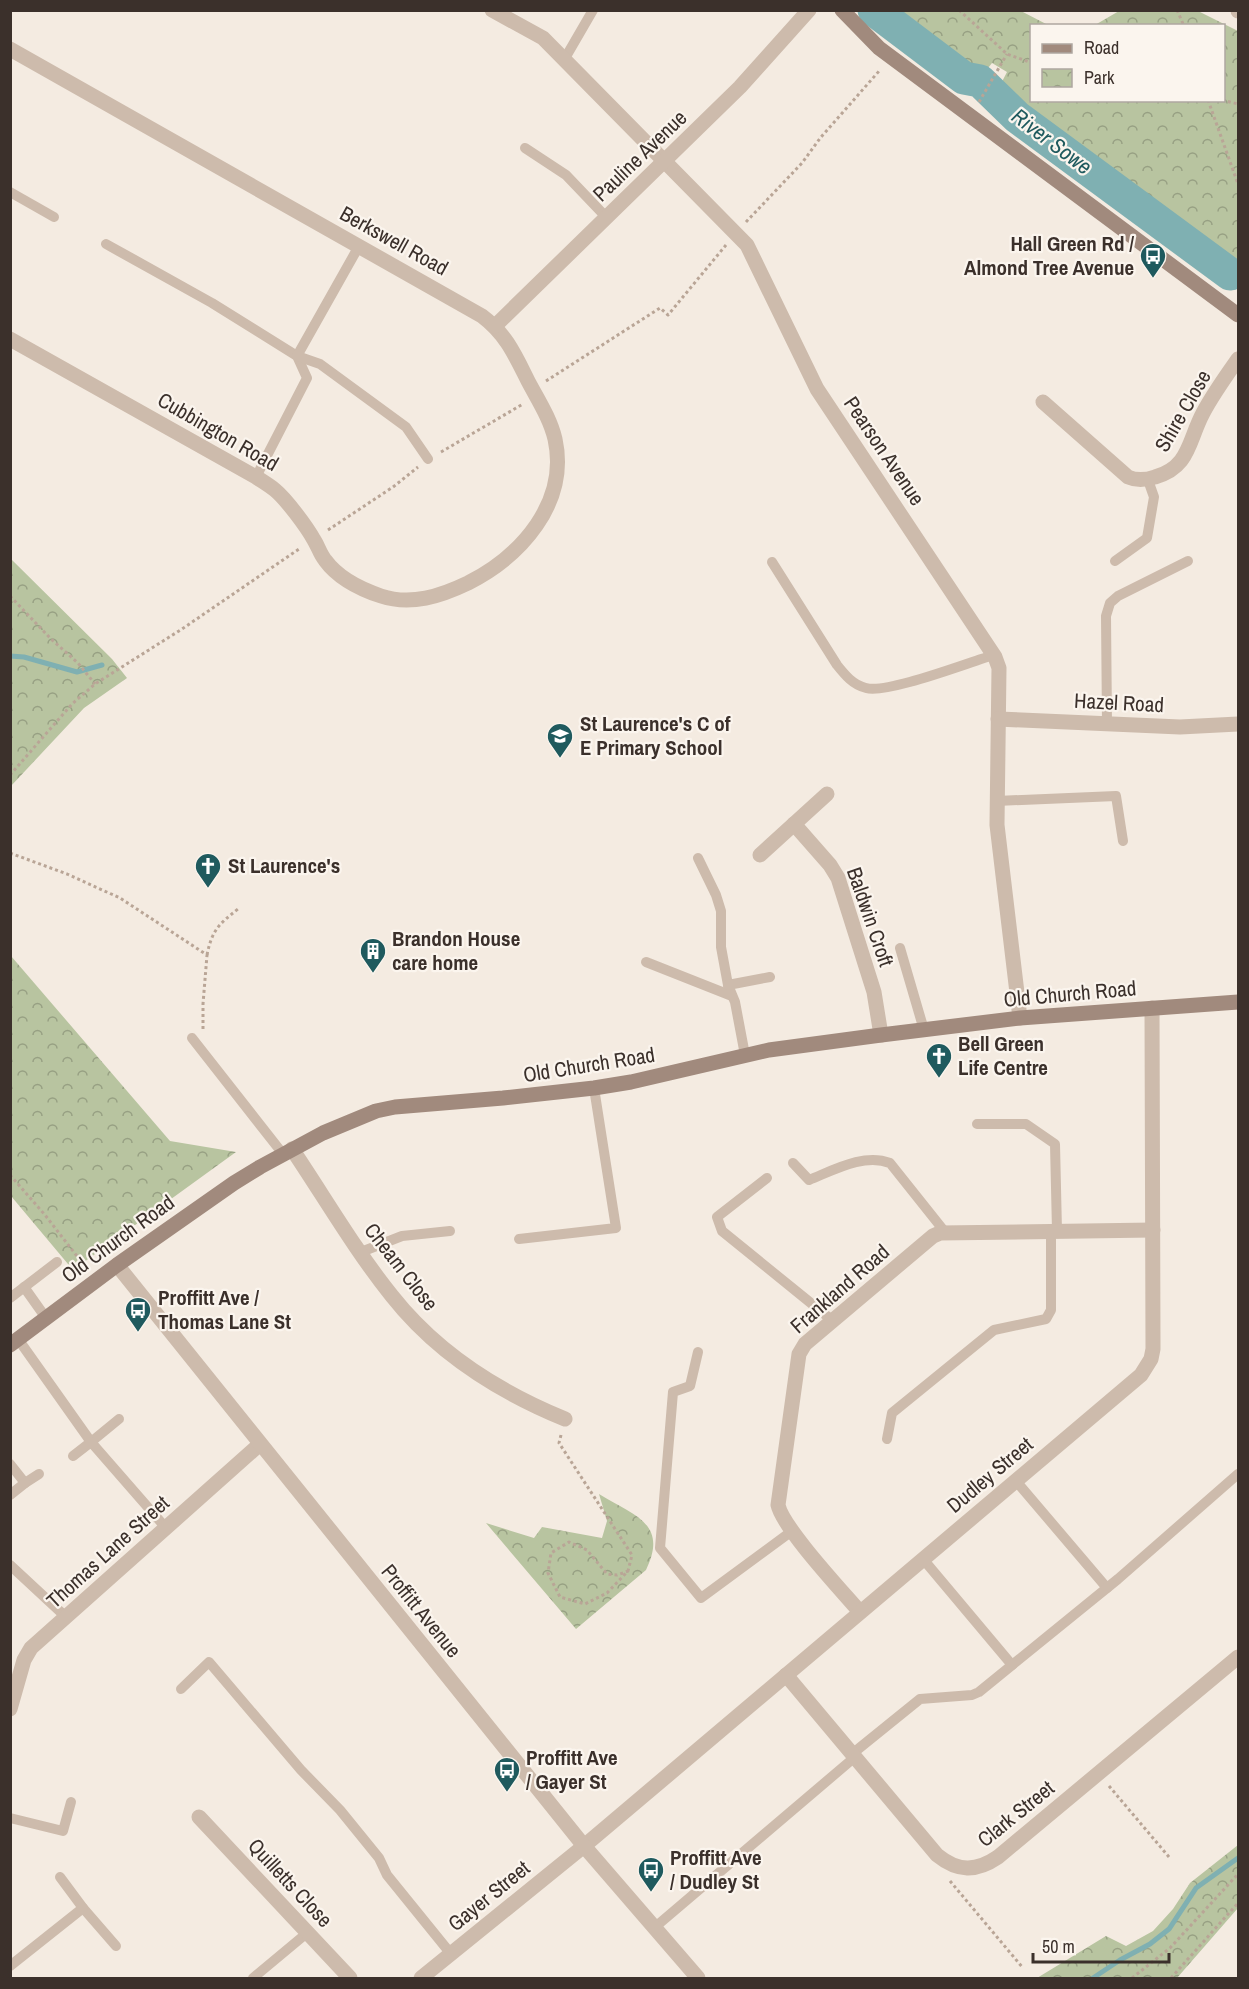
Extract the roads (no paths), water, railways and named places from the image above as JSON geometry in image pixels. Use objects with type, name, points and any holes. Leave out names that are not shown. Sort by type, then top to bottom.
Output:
[{"type":"main road","points":[[842,10],[891,57],[1239,315]]},
{"type":"main road","name":"Old Church Road","points":[[14,1342],[96,1280],[234,1183],[288,1151],[353,1120],[395,1107],[523,1097],[594,1088],[631,1082],[745,1055],[881,1035],[1020,1018],[1239,1002]]},
{"type":"street","name":"Pearson Avenue","points":[[492,10],[543,38],[747,245],[817,389],[994,655],[999,668],[998,825],[1020,1018]]},
{"type":"street","name":"Pauline Avenue","points":[[495,326],[740,87],[809,10]]},
{"type":"street","name":"Berkswell Road","points":[[10,49],[482,315],[495,326],[507,340],[549,421],[555,441],[555,483],[548,506],[538,525],[502,562],[478,578]]},
{"type":"street","name":"Cubbington Road","points":[[10,339],[256,477],[275,490],[314,539],[324,559],[342,577],[364,590],[384,597],[421,600],[447,593],[478,578]]},
{"type":"street","name":"Shire Close","points":[[1148,480],[1182,463],[1202,414],[1239,359]]},
{"type":"street","points":[[1043,402],[1128,477],[1135,480],[1148,480]]},
{"type":"street","name":"Hazel Road","points":[[998,719],[1179,727],[1239,724]]},
{"type":"street","points":[[760,855],[827,794]]},
{"type":"street","name":"Baldwin Croft","points":[[794,824],[830,865],[838,878],[874,992],[881,1035]]},
{"type":"street","name":"Dudley Street","points":[[584,1846],[1142,1375],[1148,1367],[1153,1349],[1152,1008]]},
{"type":"street","name":"Cheam Close","points":[[288,1151],[393,1297],[426,1332],[464,1364],[497,1387],[532,1406],[565,1419]]},
{"type":"street","points":[[945,1232],[1153,1230]]},
{"type":"street","name":"Frankland Road","points":[[860,1612],[792,1531],[782,1517],[778,1505],[799,1354],[805,1344],[933,1236],[945,1232]]},
{"type":"street","name":"Proffitt Avenue","points":[[117,1265],[584,1846],[698,1978]]},
{"type":"street","name":"Thomas Lane Street","points":[[10,1709],[27,1654],[31,1648],[260,1444]]},
{"type":"street","name":"Clark Street","points":[[853,1755],[937,1855],[954,1866],[973,1868],[987,1865],[1239,1657]]},
{"type":"street","points":[[786,1675],[853,1755]]},
{"type":"street","name":"Quilletts Close","points":[[199,1817],[350,1978]]},
{"type":"street","name":"Gayer Street","points":[[422,1978],[584,1846]]},
{"type":"lane","points":[[564,60],[592,10]]},
{"type":"lane","points":[[525,148],[566,175],[607,218]]},
{"type":"lane","points":[[10,192],[54,217]]},
{"type":"lane","points":[[106,244],[212,303],[297,356],[320,364],[406,427],[428,459]]},
{"type":"lane","points":[[297,356],[359,246]]},
{"type":"lane","points":[[256,477],[307,378],[297,356]]},
{"type":"lane","points":[[1115,561],[1147,538],[1154,496],[1148,480]]},
{"type":"lane","points":[[1107,724],[1106,616],[1110,603],[1118,596],[1188,561]]},
{"type":"lane","points":[[772,562],[837,665],[849,680],[866,688],[879,689],[994,655]]},
{"type":"lane","points":[[998,801],[1116,795],[1123,841]]},
{"type":"lane","points":[[698,858],[721,911],[721,947],[745,1055]]},
{"type":"lane","points":[[900,948],[924,1030]]},
{"type":"lane","points":[[646,962],[732,996]]},
{"type":"lane","points":[[728,985],[770,977]]},
{"type":"lane","points":[[192,1038],[288,1151]]},
{"type":"lane","points":[[519,1239],[616,1228],[594,1088]]},
{"type":"lane","points":[[887,1439],[892,1413],[994,1330],[1046,1319],[1051,1310],[1055,1144],[1026,1124],[977,1124]]},
{"type":"lane","points":[[793,1163],[809,1180],[866,1159],[879,1159],[890,1163],[945,1232]]},
{"type":"lane","points":[[767,1178],[717,1217],[722,1231],[832,1321]]},
{"type":"lane","points":[[361,1252],[402,1236],[450,1231]]},
{"type":"lane","points":[[10,1298],[57,1262]]},
{"type":"lane","points":[[24,1287],[46,1318]]},
{"type":"lane","points":[[14,1342],[91,1442],[166,1528]]},
{"type":"lane","points":[[698,1352],[690,1386],[673,1392],[660,1548],[701,1598],[792,1531]]},
{"type":"lane","points":[[73,1456],[119,1419]]},
{"type":"lane","points":[[10,1464],[25,1483]]},
{"type":"lane","points":[[654,1928],[920,1699],[975,1694],[1107,1588],[1239,1473]]},
{"type":"lane","points":[[10,1495],[39,1474]]},
{"type":"lane","points":[[1016,1481],[1107,1588]]},
{"type":"lane","points":[[923,1559],[1012,1665]]},
{"type":"lane","points":[[10,1564],[66,1617]]},
{"type":"lane","points":[[181,1689],[209,1662],[346,1818],[379,1858],[387,1875],[451,1954]]},
{"type":"lane","points":[[10,1818],[63,1831],[71,1802]]},
{"type":"lane","points":[[60,1877],[116,1946]]},
{"type":"lane","points":[[10,1966],[83,1908]]},
{"type":"lane","points":[[253,1978],[307,1933]]},
{"type":"waterway","name":"River Sowe","points":[[874,10],[964,78],[980,81],[1017,117],[1230,274]]},
{"type":"waterway","points":[[10,656],[24,657],[77,672],[102,665]]},
{"type":"waterway","points":[[1093,1978],[1150,1944],[1169,1929],[1196,1888],[1238,1858]]},
{"type":"place","name":"Hall Green Rd / Almond Tree Avenue","points":[[1153,279]]},
{"type":"place","name":"St Laurence's C of E Primary School","points":[[560,759]]},
{"type":"place","name":"St Laurence's","points":[[208,889]]},
{"type":"place","name":"Brandon House care home","points":[[373,974]]},
{"type":"place","name":"Bell Green Life Centre","points":[[939,1079]]},
{"type":"place","name":"Proffitt Ave / Thomas Lane St","points":[[138,1333]]},
{"type":"place","name":"Proffitt Ave / Gayer St","points":[[507,1793]]},
{"type":"place","name":"Proffitt Ave / Dudley St","points":[[651,1893]]}]
